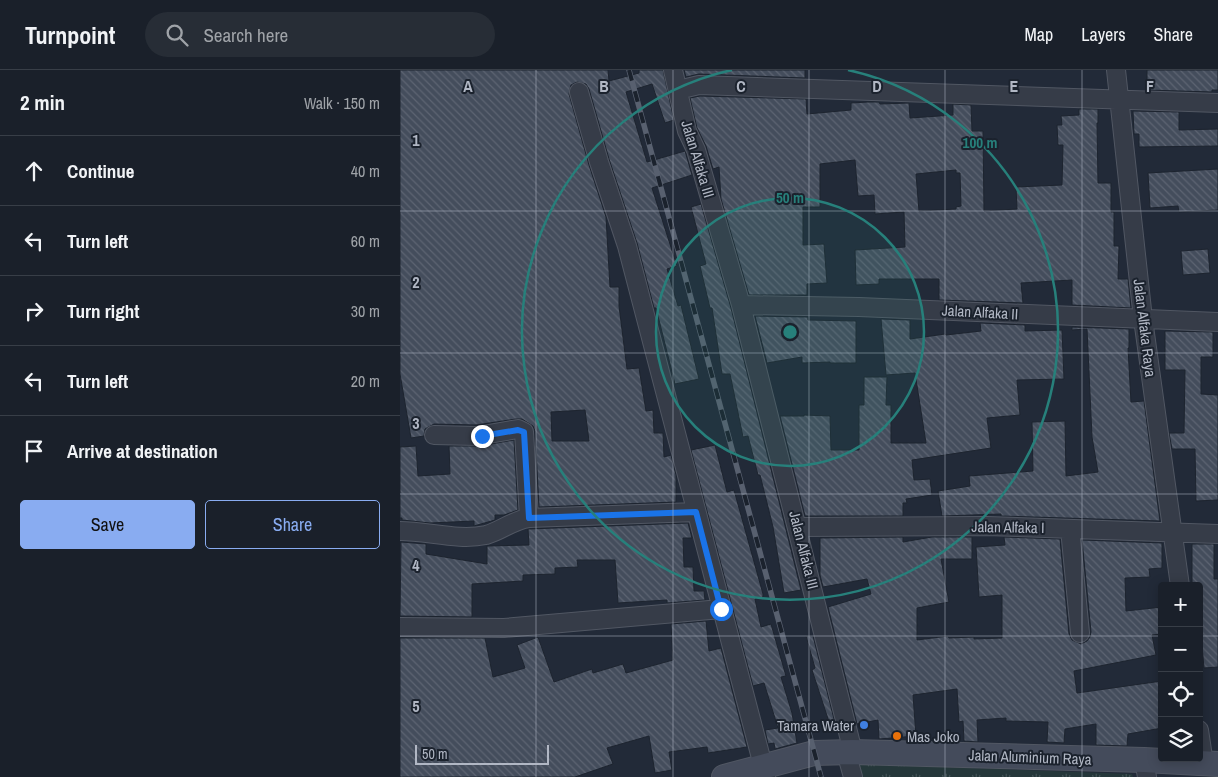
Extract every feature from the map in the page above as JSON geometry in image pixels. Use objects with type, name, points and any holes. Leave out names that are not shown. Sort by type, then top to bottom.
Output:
[{"type":"main road","name":"Jalan Aluminium Raya","points":[[724,777],[765,772],[814,753],[850,752],[1146,768],[1211,764]]},
{"type":"street","name":"Jalan Alfaka III","points":[[673,70],[687,132],[696,150],[741,306],[798,526],[850,752],[853,777]]},
{"type":"street","name":"Jalan Alfaka Raya","points":[[1116,70],[1143,319],[1179,582]]},
{"type":"street","points":[[678,90],[699,85],[1218,103]]},
{"type":"street","points":[[579,92],[599,162],[627,246],[765,772]]},
{"type":"street","name":"Jalan Alfaka II","points":[[741,306],[859,307],[1218,322]]},
{"type":"street","points":[[434,435],[476,436],[518,430],[524,432],[529,518]]},
{"type":"street","points":[[400,531],[466,537],[485,535],[501,530],[513,522],[529,518],[696,512]]},
{"type":"street","name":"Jalan Alfaka I","points":[[798,526],[987,526],[1218,534]]},
{"type":"street","points":[[1070,529],[1080,633]]},
{"type":"street","points":[[400,627],[504,628],[721,609]]},
{"type":"street","points":[[1203,741],[1211,764]]},
{"type":"green space","points":[[856,764],[1132,774],[1133,777],[859,777]]},
{"type":"building","points":[[400,70],[608,70],[609,81],[639,73],[639,70],[663,70],[674,120],[665,123],[652,84],[626,92],[647,162],[685,151],[692,175],[652,188],[677,266],[667,269],[678,306],[681,305],[699,379],[675,384],[656,308],[654,308],[637,243],[609,159],[589,89],[586,84],[577,82],[571,85],[569,94],[606,217],[610,287],[619,287],[619,306],[627,369],[639,368],[646,411],[653,410],[654,433],[663,433],[664,457],[671,455],[676,475],[676,502],[539,507],[535,431],[533,426],[522,419],[476,425],[434,424],[425,429],[424,436],[411,438],[400,374]],"holes":[[[585,410],[589,441],[552,441],[551,412]]]},
{"type":"building","points":[[684,70],[805,70],[805,78],[699,74],[686,77]]},
{"type":"building","points":[[1147,70],[1218,70],[1218,90],[1212,90],[1212,92],[1147,90]]},
{"type":"building","points":[[700,96],[806,99],[807,114],[851,110],[851,103],[909,103],[910,118],[953,115],[953,104],[971,105],[972,131],[983,131],[984,211],[1017,209],[1016,187],[1062,185],[1063,145],[1058,145],[1057,125],[1062,125],[1061,116],[1079,115],[1079,109],[1098,109],[1098,183],[1111,183],[1111,212],[1114,212],[1114,246],[1119,246],[1118,279],[1128,279],[1131,308],[1072,305],[1072,280],[1021,283],[1023,303],[939,300],[939,279],[879,279],[879,284],[856,285],[855,250],[905,247],[904,212],[875,214],[874,195],[858,196],[855,160],[820,164],[820,207],[803,207],[803,245],[824,244],[827,283],[807,284],[807,295],[749,295],[721,199],[719,167],[713,169],[706,146],[697,128],[690,98]],"holes":[[[956,170],[956,173],[960,173],[961,206],[956,207],[956,209],[919,211],[916,174]]]},
{"type":"building","points":[[1133,111],[1179,112],[1179,130],[1218,129],[1218,146],[1139,147],[1139,134],[1134,134]]},
{"type":"building","points":[[1218,169],[1218,210],[1179,212],[1178,206],[1150,208],[1148,173]]},
{"type":"building","points":[[701,204],[731,308],[801,590],[784,593],[773,527],[760,475],[758,475],[748,436],[743,437],[730,374],[722,374],[712,308],[710,308],[700,266],[706,264],[691,207]]},
{"type":"building","points":[[1208,249],[1210,273],[1183,275],[1181,251]]},
{"type":"building","points":[[755,316],[808,317],[808,320],[856,321],[856,363],[802,363],[802,357],[767,363]]},
{"type":"building","points":[[881,319],[910,320],[910,339],[981,331],[980,323],[1025,325],[1025,331],[1062,330],[1064,379],[1017,380],[1020,415],[987,418],[991,448],[912,460],[914,480],[930,479],[932,495],[906,499],[907,503],[903,503],[903,516],[805,516],[780,416],[830,416],[831,450],[859,450],[859,405],[864,405],[864,377],[887,377],[886,405],[891,405],[891,443],[926,443],[915,373],[886,375]]},
{"type":"building","points":[[1072,327],[1129,329],[1128,348],[1131,402],[1144,401],[1160,521],[1001,516],[1001,514],[942,516],[938,491],[970,486],[969,476],[1033,471],[1032,422],[1065,421],[1066,476],[1098,472],[1092,437],[1087,329],[1072,330]]},
{"type":"building","points":[[1165,331],[1213,332],[1213,357],[1201,357],[1201,394],[1218,395],[1218,500],[1196,501],[1195,449],[1172,449],[1169,433],[1184,433],[1185,370],[1165,370]]},
{"type":"building","points":[[514,440],[518,510],[504,515],[495,515],[495,520],[474,526],[474,521],[430,523],[402,520],[400,518],[400,447],[416,446],[418,476],[450,474],[449,446],[479,446]]},
{"type":"building","points":[[715,445],[727,492],[734,490],[763,594],[763,597],[755,599],[761,627],[771,624],[786,676],[781,677],[792,713],[797,743],[775,749],[774,743],[768,744],[765,730],[778,728],[764,683],[753,686],[691,450]]},
{"type":"building","points":[[688,523],[692,538],[683,538],[684,567],[693,567],[694,591],[704,591],[705,600],[667,603],[667,600],[618,603],[615,560],[577,560],[578,567],[555,568],[555,574],[523,575],[523,581],[472,584],[472,617],[400,616],[401,542],[426,544],[426,554],[487,564],[487,546],[529,545],[528,529]]},
{"type":"building","points":[[903,537],[903,542],[932,537],[972,537],[972,559],[941,559],[949,602],[917,608],[917,640],[948,636],[949,638],[974,637],[974,639],[1002,638],[1002,595],[979,597],[976,547],[1005,545],[1004,537],[1060,539],[1069,634],[1072,640],[1081,644],[1087,641],[1091,632],[1082,540],[1162,543],[1162,568],[1149,569],[1150,577],[1125,578],[1126,611],[1158,607],[1158,634],[1152,635],[1156,655],[1074,671],[1077,693],[1158,682],[1158,729],[1128,734],[1127,746],[1096,745],[1096,724],[1065,729],[1064,743],[1047,742],[1048,722],[1006,721],[1006,718],[977,720],[978,742],[964,741],[963,721],[959,722],[957,689],[913,695],[916,736],[879,739],[878,720],[857,724],[828,607],[871,594],[867,579],[823,587],[820,575],[820,538]]},
{"type":"building","points":[[1192,544],[1214,544],[1214,579],[1218,579],[1218,667],[1204,668],[1203,582],[1192,582]]},
{"type":"building","points":[[706,621],[709,651],[721,648],[747,747],[708,753],[707,747],[669,752],[672,770],[655,773],[649,736],[607,748],[613,764],[575,777],[400,777],[400,638],[485,638],[493,677],[525,668],[517,645],[538,637],[554,682],[592,669],[593,673],[623,664],[626,673],[673,660],[671,624]]},
{"type":"building","points":[[806,636],[813,636],[836,727],[831,728],[812,670],[815,668]]},
{"type":"railway","points":[[629,70],[821,777]]},
{"type":"place","name":"Tamara Water","points":[[864,725]]},
{"type":"place","name":"Mas Joko","points":[[897,736]]},
{"type":"route","points":[[482,436],[504,431],[520,430],[524,432],[529,518],[696,512],[721,609]]}]
